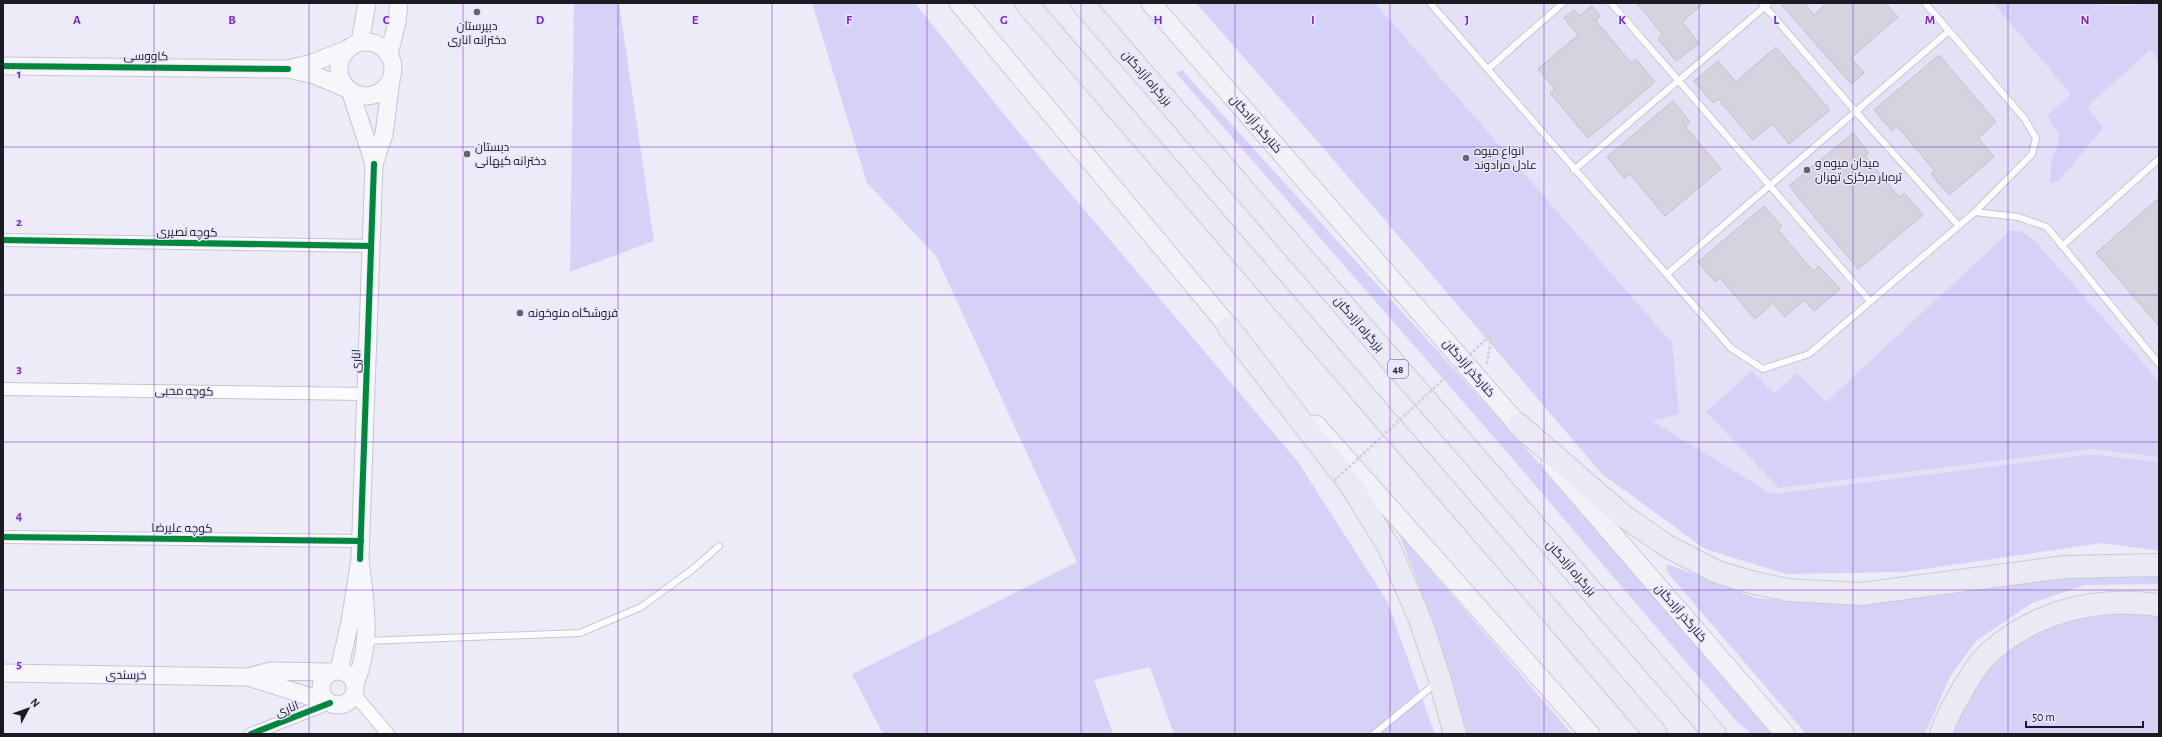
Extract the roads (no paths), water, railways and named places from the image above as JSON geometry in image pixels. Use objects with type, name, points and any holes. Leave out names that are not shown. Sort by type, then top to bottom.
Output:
[{"type":"highway","points":[[1026,3],[1656,734]]},
{"type":"highway","name":"بزرگراه آزادگان","points":[[1082,3],[1715,734]]},
{"type":"highway","points":[[1229,328],[1352,487],[1390,549],[1406,585],[1440,680],[1455,734]]},
{"type":"highway","points":[[1519,425],[1625,517],[1667,546],[1717,572],[1781,589],[1827,594],[1862,594],[2064,567],[2159,565]]},
{"type":"highway","points":[[1941,734],[1944,724],[1966,684],[1990,652],[2020,631],[2062,610],[2103,603],[2131,601],[2159,605]]},
{"type":"main road","points":[[959,3],[1229,328],[1590,734]]},
{"type":"main road","name":"کنارگذر آزادگان","points":[[1151,3],[1786,734]]},
{"type":"street","points":[[350,90],[343,83],[340,75],[340,61],[354,45],[367,3]]},
{"type":"street","points":[[389,54],[397,22],[399,3]]},
{"type":"street","points":[[377,43],[389,54],[393,62],[394,72],[391,80],[380,92],[365,96],[314,75],[288,69],[312,63],[354,45],[377,43]]},
{"type":"street","name":"کاووسی","points":[[3,66],[288,69]]},
{"type":"street","name":"اناری","points":[[355,689],[363,664],[367,614],[360,559],[360,541],[374,164],[384,134],[391,80]]},
{"type":"street","name":"اناری","points":[[350,90],[374,164]]},
{"type":"street","name":"کوچه نصیری","points":[[3,240],[371,246]]},
{"type":"street","name":"کوچه محبی","points":[[3,389],[366,394]]},
{"type":"street","name":"کوچه علیرضا","points":[[3,537],[360,541]]},
{"type":"street","name":"اناری","points":[[335,671],[350,622],[360,559]]},
{"type":"street","points":[[248,677],[271,671],[335,671],[349,675],[355,689],[388,734]]},
{"type":"street","points":[[330,703],[322,695],[321,690],[323,679],[335,671]]},
{"type":"street","name":"خرسندی","points":[[3,673],[248,677]]},
{"type":"street","points":[[248,677],[335,705],[345,703],[355,689]]},
{"type":"street","name":"اناری","points":[[251,734],[330,703]]},
{"type":"lane","points":[[1430,3],[1730,348],[1763,369],[1809,354],[1975,212],[2032,154],[2036,138],[2024,118],[1925,3]]},
{"type":"lane","points":[[1488,69],[1563,3]]},
{"type":"lane","points":[[1611,3],[1870,301]]},
{"type":"lane","points":[[1574,170],[1765,4],[1856,112],[1959,226]]},
{"type":"lane","points":[[1667,274],[1949,31]]},
{"type":"lane","points":[[2062,246],[2159,159]]},
{"type":"lane","points":[[1975,212],[2018,216],[2047,227],[2159,364]]},
{"type":"lane","points":[[366,640],[580,633],[641,607],[694,569],[719,546]]},
{"type":"lane","points":[[1374,734],[1440,680]]},
{"type":"place","name":"دبیرستان دخترانه اناری","points":[[477,12]]},
{"type":"place","name":"دبستان دخترانه کیهانی","points":[[467,154]]},
{"type":"place","name":"انواع میوه عادل مرادوند","points":[[1466,158]]},
{"type":"place","name":"میدان میوه و تره‌بار مرکزی تهران","points":[[1807,170]]},
{"type":"place","name":"فروشگاه منوخونه","points":[[520,313]]}]
